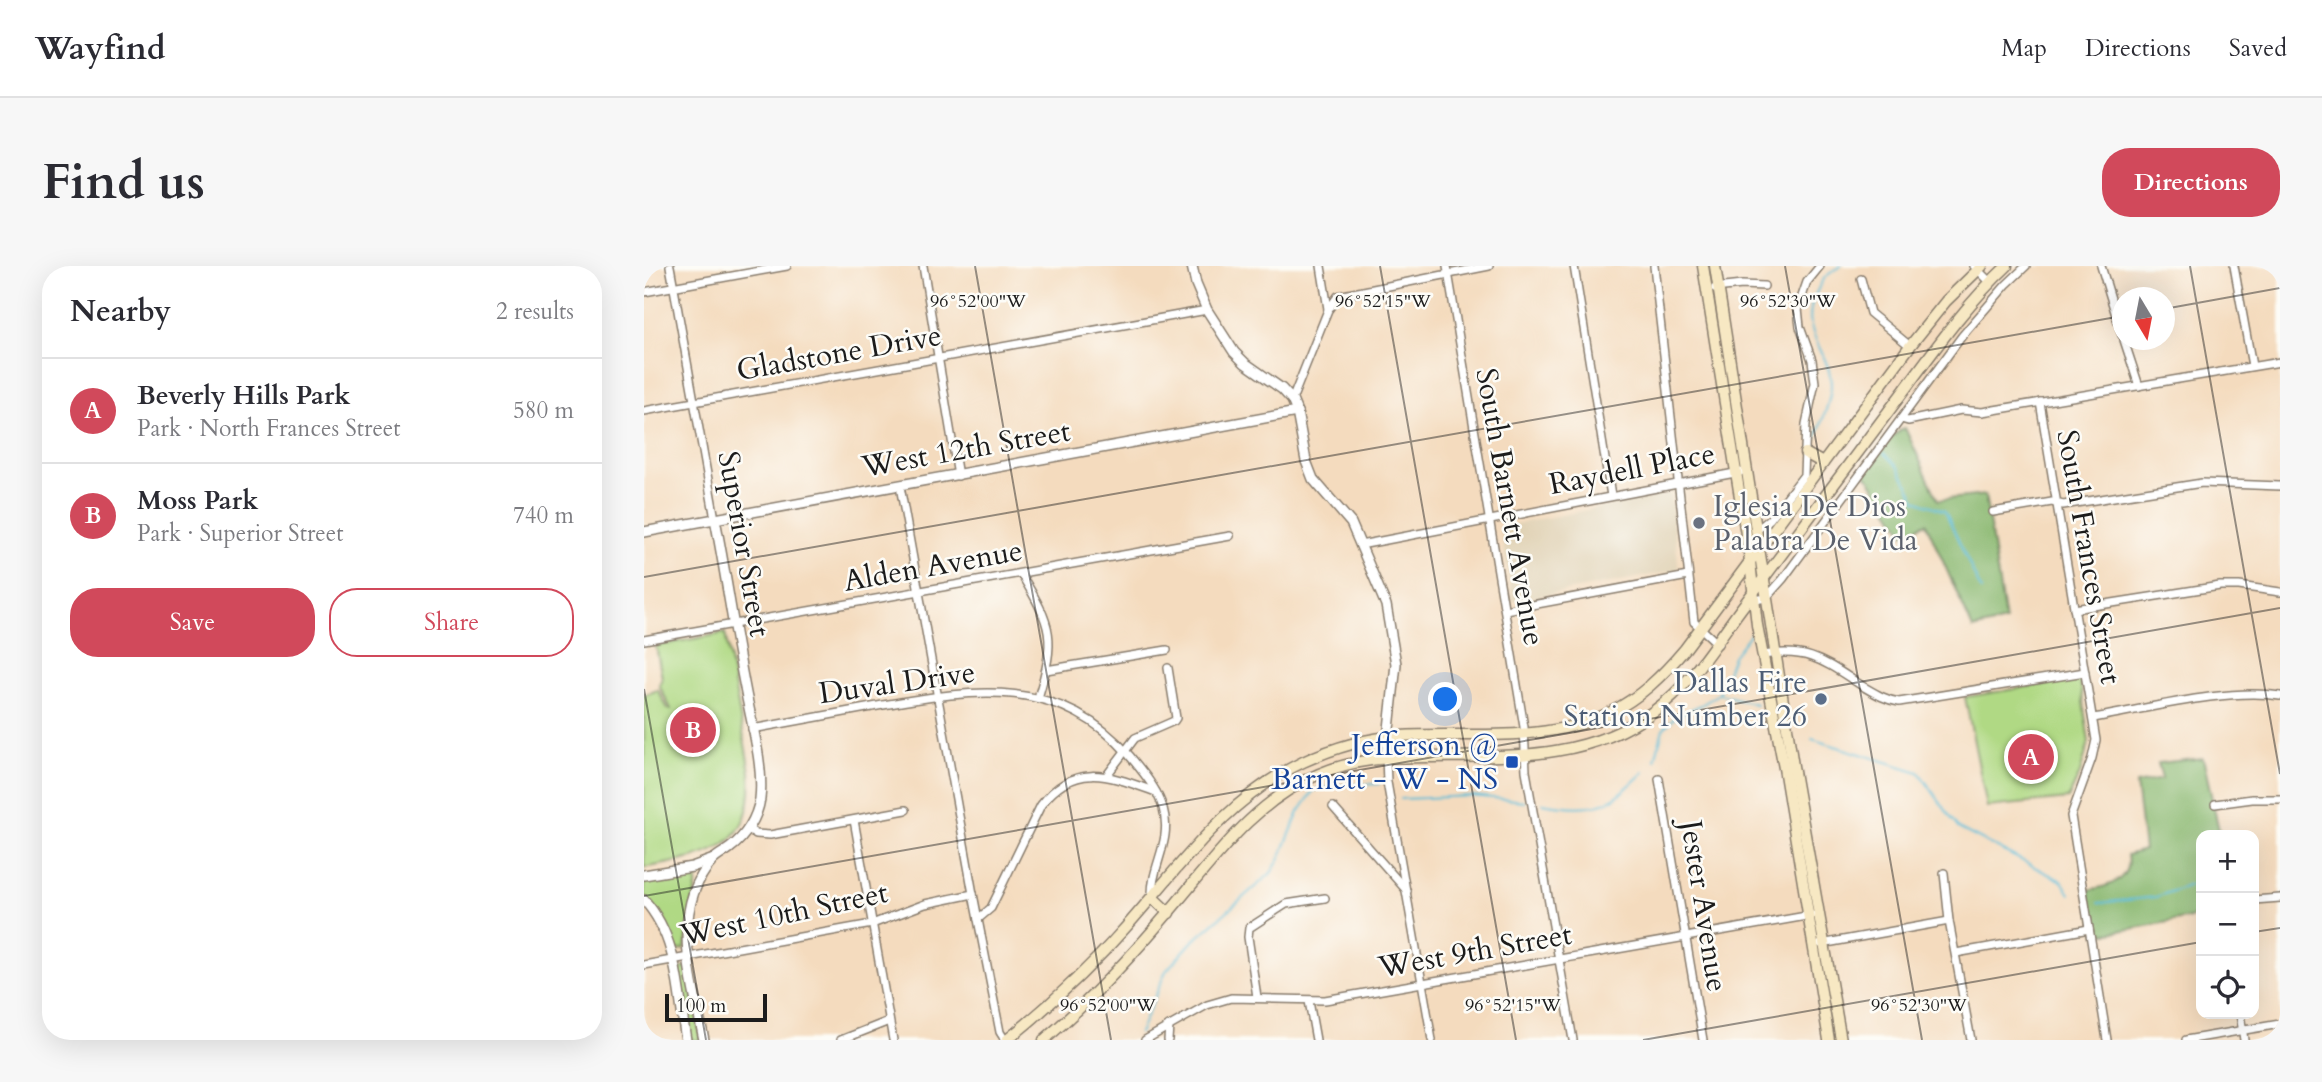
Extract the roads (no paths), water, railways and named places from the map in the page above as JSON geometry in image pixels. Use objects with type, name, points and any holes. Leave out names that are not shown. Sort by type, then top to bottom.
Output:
[{"type":"main road","points":[[1703,266],[1750,563],[1757,625],[1788,767],[1814,915],[1825,943],[1841,1040]]},
{"type":"main road","points":[[1715,266],[1763,580],[1777,652],[1788,767]]},
{"type":"main road","points":[[1044,1040],[1105,983],[1169,913],[1244,824],[1274,798],[1300,782],[1339,766],[1386,757],[1524,755],[1575,749],[1639,722],[1681,689],[1754,596],[1763,580],[1959,318],[2007,266]]},
{"type":"main road","points":[[1006,1040],[1075,980],[1231,808],[1265,783],[1303,762],[1335,750],[1389,737],[1524,734],[1572,726],[1610,713],[1658,679],[1750,563],[1910,346],[1978,267]]},
{"type":"main road","points":[[1805,453],[1823,463]]},
{"type":"main road","points":[[1731,622],[1744,617],[1752,619],[1757,625]]},
{"type":"main road","points":[[1152,897],[1169,913]]},
{"type":"main road","points":[[1814,915],[1813,945],[1829,1040]]},
{"type":"street","name":"Superior Street","points":[[670,266],[752,729],[760,790],[757,811],[748,829]]},
{"type":"street","points":[[644,292],[787,266]]},
{"type":"street","points":[[923,266],[958,476]]},
{"type":"street","points":[[1192,266],[1207,310],[1234,352],[1292,400],[1297,412],[1306,461],[1313,479],[1351,523],[1388,611],[1395,655],[1386,757],[1387,782],[1432,1040]]},
{"type":"street","points":[[1321,266],[1328,310]]},
{"type":"street","points":[[1292,400],[1328,310],[1335,299],[1343,294],[1448,270],[1489,266]]},
{"type":"street","points":[[1574,266],[1611,496]]},
{"type":"street","points":[[1654,266],[1694,622],[1718,644]]},
{"type":"street","points":[[1757,530],[1770,519],[1800,482],[1805,466],[1804,437],[1813,396],[1814,371],[1800,327],[1798,308],[1807,282],[1820,266]]},
{"type":"street","points":[[1754,596],[1766,598],[1983,310],[2026,266]]},
{"type":"street","points":[[2101,266],[2112,302]]},
{"type":"street","points":[[2234,266],[2252,366]]},
{"type":"street","points":[[1978,267],[1990,282]]},
{"type":"street","name":"South Barnett Avenue","points":[[1448,270],[1505,610],[1524,734],[1524,755],[1573,1040]]},
{"type":"street","points":[[1861,279],[1870,313],[1910,346]]},
{"type":"street","points":[[1707,289],[1742,285],[1764,286]]},
{"type":"street","name":"Gladstone Drive","points":[[644,411],[1207,310]]},
{"type":"street","points":[[2127,350],[2139,386]]},
{"type":"street","points":[[1901,419],[1908,421],[1961,411],[1982,412],[2280,362]]},
{"type":"street","name":"South Frances Street","points":[[2040,402],[2093,718],[2095,748],[2071,816],[2107,1040]]},
{"type":"street","name":"West 12th Street","points":[[644,532],[1297,412]]},
{"type":"street","name":"Raydell Place","points":[[1360,545],[1748,471]]},
{"type":"street","points":[[1993,512],[2052,502],[2063,505],[2202,483],[2280,486]]},
{"type":"street","points":[[900,486],[973,894],[1000,1032],[1006,1040]]},
{"type":"street","points":[[1754,514],[1774,512]]},
{"type":"street","name":"Alden Avenue","points":[[644,640],[1230,536]]},
{"type":"street","points":[[1021,574],[1048,625],[1050,647],[1038,698]]},
{"type":"street","points":[[1505,610],[1688,576]]},
{"type":"street","points":[[2074,609],[2220,586],[2280,592]]},
{"type":"street","points":[[1046,670],[1167,650]]},
{"type":"street","points":[[1763,655],[1793,651],[1812,656],[1880,696],[1899,702],[2085,672]]},
{"type":"street","points":[[1107,775],[1135,738],[1176,718],[1168,668]]},
{"type":"street","name":"Duval Drive","points":[[752,729],[938,696],[992,691],[1038,698],[1071,710],[1111,737],[1143,772],[1157,793],[1166,826],[1162,855],[1152,884],[1152,897]]},
{"type":"street","points":[[2093,718],[2224,696],[2280,696]]},
{"type":"street","points":[[978,919],[990,908],[1041,805],[1049,794],[1064,783],[1086,775],[1107,775],[1157,793]]},
{"type":"street","name":"Jester Avenue","points":[[1660,779],[1703,1040]]},
{"type":"street","points":[[2214,804],[2252,799],[2280,799]]},
{"type":"street","points":[[1333,807],[1407,891]]},
{"type":"street","points":[[644,875],[696,865],[715,858],[737,842],[748,829],[756,834],[770,835],[906,810]]},
{"type":"street","points":[[854,820],[893,1040]]},
{"type":"street","points":[[704,1040],[687,923],[700,880],[715,858]]},
{"type":"street","points":[[696,865],[700,880]]},
{"type":"street","points":[[1944,873],[1949,921],[1971,1040]]},
{"type":"street","name":"West 10th Street","points":[[644,965],[872,924],[925,904],[973,894]]},
{"type":"street","points":[[1257,996],[1249,928],[1286,904],[1325,898]]},
{"type":"street","points":[[2259,900],[2280,898]]},
{"type":"street","points":[[644,900],[666,932],[687,1040]]},
{"type":"street","name":"West 9th Street","points":[[1145,1040],[1218,1001],[1231,998],[1257,996],[1309,1001],[1814,915]]},
{"type":"street","points":[[1813,945],[1949,921]]},
{"type":"street","points":[[1956,953],[2088,929]]},
{"type":"street","points":[[1309,1001],[1316,1040]]},
{"type":"street","points":[[2241,1019],[2244,1040]]},
{"type":"street","points":[[841,1040],[889,1021]]},
{"type":"street","points":[[2186,1040],[2280,1024]]},
{"type":"street","points":[[1168,1040],[1169,1026]]},
{"type":"waterway","points":[[1816,439],[1831,387],[1827,364],[1813,333],[1810,311],[1822,282],[1841,266]]},
{"type":"waterway","points":[[1884,453],[1899,468],[1916,500],[1945,511],[1981,590]]},
{"type":"waterway","points":[[1655,760],[1663,729],[1676,716],[1719,694],[1733,656],[1751,633]]},
{"type":"waterway","points":[[1720,694],[1756,704]]},
{"type":"waterway","points":[[1812,739],[1919,772],[1958,828],[2062,881],[2070,894]]},
{"type":"waterway","points":[[1543,803],[1570,807],[1598,805],[1618,795],[1644,772]]},
{"type":"waterway","points":[[1139,1033],[1166,971],[1192,942],[1271,873],[1299,812],[1314,790],[1343,785],[1379,784]]},
{"type":"waterway","points":[[1401,799],[1472,796],[1525,801]]},
{"type":"waterway","points":[[2099,903],[2156,897],[2196,883]]},
{"type":"place","name":"Iglesia De Dios Palabra De Vida","points":[[1699,523]]},
{"type":"place","name":"Dallas Fire Station Number 26","points":[[1821,699]]},
{"type":"place","name":"Moss Park","points":[[693,730]]},
{"type":"place","name":"Beverly Hills Park","points":[[2031,757]]},
{"type":"place","name":"Jefferson @ Barnett - W - NS","points":[[1512,762]]}]
